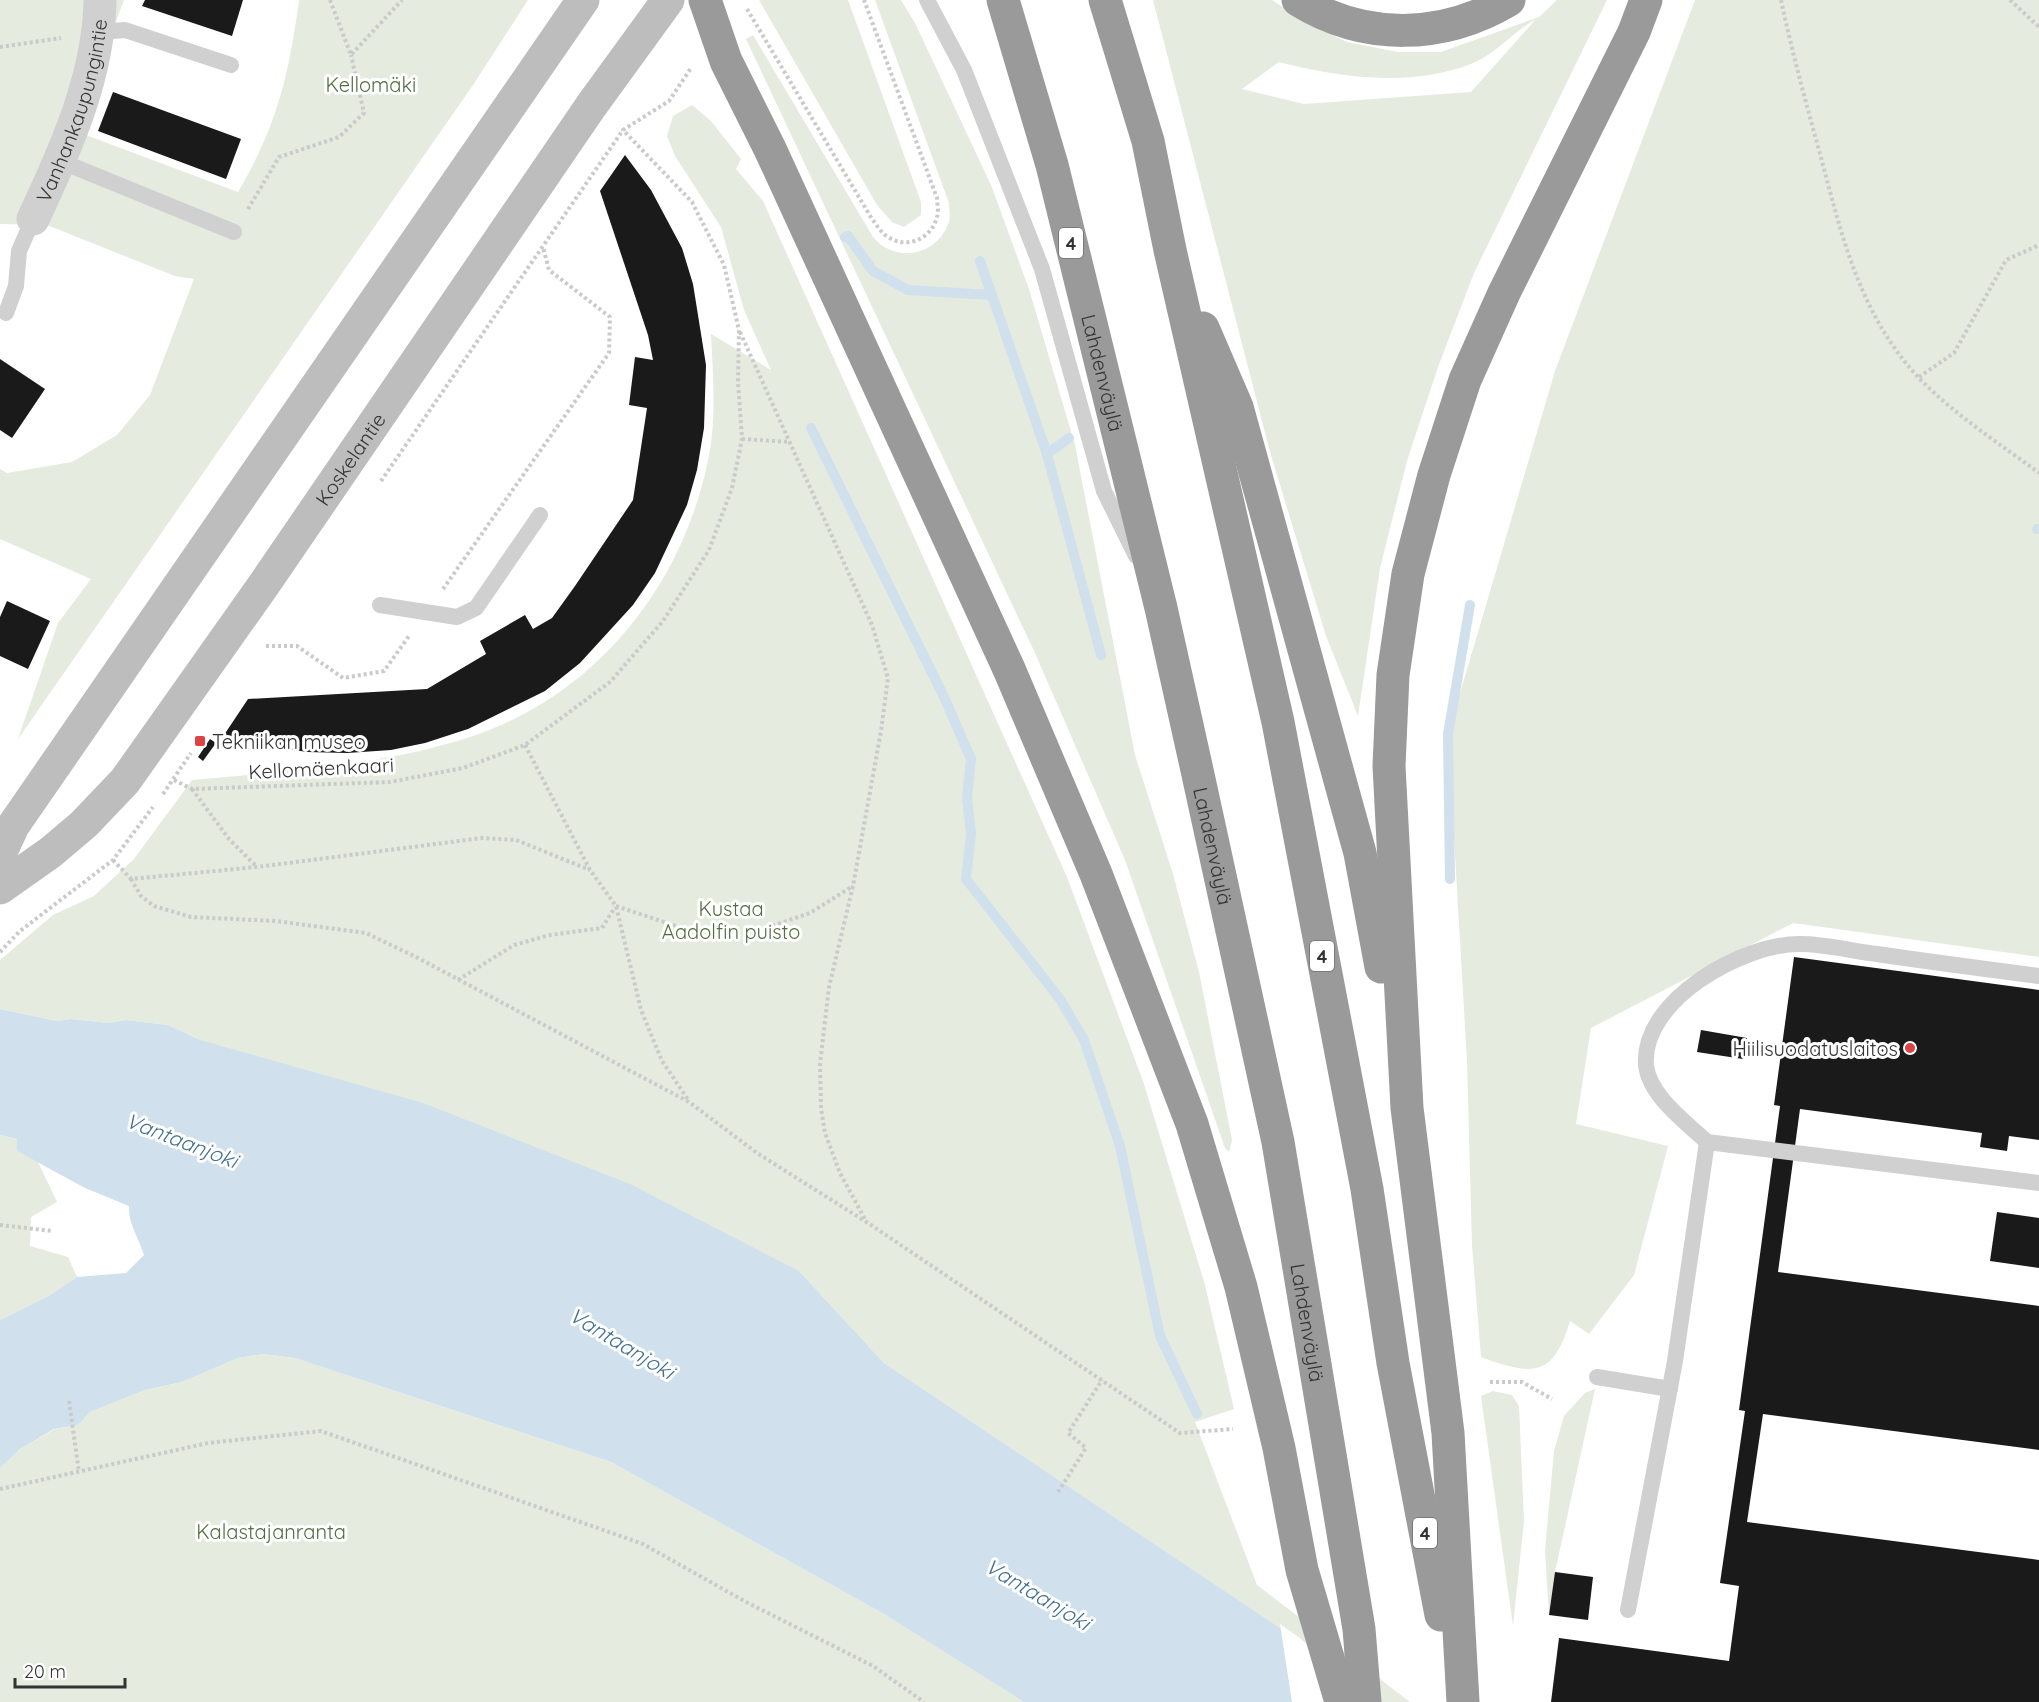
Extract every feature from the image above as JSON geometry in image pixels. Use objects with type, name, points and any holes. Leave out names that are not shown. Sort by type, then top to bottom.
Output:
[{"type":"highway","points":[[705,0],[715,32],[1009,669],[1096,874],[1188,1113],[1241,1287],[1279,1448],[1302,1570],[1341,1702]]},
{"type":"highway","name":"Lahdenväylä","points":[[1003,0],[1052,165],[1161,608],[1278,1142],[1359,1629],[1365,1702]]},
{"type":"highway","name":"4","points":[[1105,0],[1148,141],[1170,250],[1278,722],[1367,1189],[1395,1374],[1458,1702]]},
{"type":"highway","points":[[1298,0],[1321,14],[1347,23],[1396,32],[1439,29],[1472,19],[1509,0]]},
{"type":"highway","points":[[1407,1108],[1389,766],[1393,675],[1408,574],[1434,475],[1466,380],[1504,293],[1634,32],[1646,0]]},
{"type":"highway","points":[[1170,250],[1238,407],[1360,853],[1407,1108],[1448,1433],[1463,1702]]},
{"type":"main road","points":[[0,854],[13,826],[583,0]]},
{"type":"main road","name":"Koskelantie","points":[[0,888],[68,838],[125,781],[265,583],[591,106],[668,0]]},
{"type":"street","name":"Vanhankaupungintie","points":[[33,219],[60,162],[84,94],[100,16]]},
{"type":"lane","points":[[927,0],[964,70],[1042,269],[1104,491],[1161,608]]},
{"type":"lane","points":[[100,16],[124,30],[231,65]]},
{"type":"lane","points":[[60,162],[234,232]]},
{"type":"lane","points":[[6,313],[16,286],[19,251],[33,219]]},
{"type":"lane","points":[[380,605],[457,617],[476,608],[540,515]]},
{"type":"lane","points":[[2039,976],[1799,944],[1755,952],[1731,962],[1690,987],[1664,1011],[1648,1040],[1646,1067],[1656,1089],[1707,1142],[2039,1183]]},
{"type":"lane","points":[[1628,1610],[1670,1389],[1707,1142]]},
{"type":"lane","points":[[1597,1377],[1670,1389]]},
{"type":"path","points":[[234,232],[279,157],[339,137],[363,113],[351,55],[330,0]]},
{"type":"path","points":[[351,55],[398,8],[402,0]]},
{"type":"path","points":[[715,32],[748,8],[872,219],[886,236],[899,242],[913,243],[925,235],[937,218],[937,198],[864,0]]},
{"type":"path","points":[[1780,0],[1844,244],[1877,323],[1919,377],[1973,424],[2039,473]]},
{"type":"path","points":[[2010,0],[2039,27]]},
{"type":"path","points":[[0,47],[100,16]]},
{"type":"path","name":"Kellomäenkaari","points":[[174,780],[192,789],[390,782],[463,768],[525,745],[610,682],[663,621],[709,550],[732,488],[742,438],[738,382],[739,330],[724,265],[692,202],[623,130],[669,101],[715,32]]},
{"type":"path","points":[[1919,377],[1954,353],[2006,260],[2039,244]]},
{"type":"path","points":[[266,646],[297,646],[343,678],[384,671],[609,353],[610,317],[549,270],[543,246]]},
{"type":"path","points":[[739,330],[872,625],[888,678],[881,731],[853,886],[829,987],[820,1064],[820,1108],[825,1133],[840,1173],[868,1224]]},
{"type":"path","points":[[742,438],[790,442]]},
{"type":"path","points":[[525,745],[590,870],[616,906],[641,1010],[662,1061],[689,1102]]},
{"type":"path","points":[[192,789],[229,839],[256,867]]},
{"type":"path","points":[[131,879],[256,867],[482,838],[516,840],[590,870]]},
{"type":"path","points":[[0,952],[21,931],[87,877],[113,860],[131,879],[141,896],[154,906],[191,917],[276,921],[366,933],[689,1102],[757,1153],[868,1224],[1180,1434],[1233,1429]]},
{"type":"path","points":[[616,906],[697,933],[725,935],[760,930],[810,913],[853,886]]},
{"type":"path","points":[[457,980],[514,945],[550,935],[602,928],[616,906]]},
{"type":"path","points":[[0,1225],[52,1231]]},
{"type":"path","points":[[1058,1492],[1086,1448],[1068,1433],[1102,1380]]},
{"type":"path","points":[[1490,1382],[1522,1382],[1552,1399]]},
{"type":"path","points":[[69,1401],[79,1472]]},
{"type":"path","points":[[0,1489],[208,1443],[321,1431],[643,1544],[746,1602],[873,1666],[924,1702]]},
{"type":"green space","name":"Kellomäki","points":[[0,0],[124,0],[75,131],[238,192],[263,145],[272,122],[286,76],[299,0],[528,0],[473,85],[18,739],[58,623],[91,579],[0,539],[0,469],[7,473],[72,462],[117,435],[150,395],[194,279],[175,276],[47,225],[0,224]]},
{"type":"green space","points":[[759,0],[848,0],[921,202],[921,215],[904,227],[892,222],[877,205]]},
{"type":"green space","points":[[875,0],[901,0],[915,23],[991,185],[1029,289],[1075,445],[1135,755],[1173,874],[1199,972],[1232,1140],[1229,1152],[1225,1148],[1125,860],[1035,653],[746,39],[753,35],[873,237],[882,246],[893,251],[904,253],[926,249],[943,234],[950,220],[949,203]]},
{"type":"green space","points":[[1153,0],[1272,0],[1307,23],[1347,42],[1398,52],[1441,52],[1539,17],[1557,0],[1607,0],[1474,273],[1438,367],[1407,461],[1380,568],[1358,716],[1326,636],[1270,452]],"holes":[[[1536,19],[1471,92],[1304,104],[1242,89],[1279,62],[1302,68],[1375,78],[1424,76],[1448,71],[1480,60]]]},
{"type":"green space","points":[[1695,0],[2039,0],[2039,957],[1793,923],[1591,1028],[1576,1124],[1668,1146],[1634,1275],[1589,1334],[1570,1321],[1556,1353],[1539,1368],[1528,1369],[1481,1357],[1472,1245],[1467,1061],[1448,734],[1555,371]]},
{"type":"green space","name":"Kustaa Aadolfin puisto","points":[[692,105],[711,121],[741,159],[736,169],[763,201],[1067,877],[1144,1084],[1205,1285],[1234,1409],[1195,1422],[1257,1585],[1410,1702],[1363,1702],[1298,1640],[884,1363],[799,1271],[200,1040],[168,1025],[126,1020],[109,1023],[71,1019],[57,1021],[0,1009],[0,960],[53,915],[94,896],[134,859],[192,780],[367,761],[402,755],[470,737],[514,719],[555,695],[592,666],[624,633],[653,595],[676,555],[694,511],[707,465],[712,433],[714,400],[711,334],[771,370],[744,310],[721,227],[675,156],[667,136],[673,116]]},
{"type":"green space","points":[[0,1135],[17,1139],[17,1151],[38,1162],[57,1202],[31,1217],[30,1246],[68,1257],[77,1277],[50,1295],[0,1320]]},
{"type":"green space","name":"Kalastajanranta","points":[[263,1354],[295,1358],[611,1462],[884,1614],[1024,1702],[0,1702],[0,1468],[20,1449],[55,1429],[78,1425],[90,1412],[145,1390],[182,1382],[238,1358]]},
{"type":"green space","points":[[1595,1389],[1555,1572],[1549,1615],[1545,1551],[1554,1451],[1564,1416],[1585,1393]]},
{"type":"green space","points":[[1493,1391],[1512,1395],[1519,1406],[1524,1521],[1513,1626],[1481,1396]]},
{"type":"water","name":"Vantaanjoki","points":[[0,1009],[57,1021],[71,1019],[109,1023],[126,1020],[168,1025],[200,1040],[423,1103],[630,1184],[799,1271],[884,1363],[1298,1640],[1363,1702],[1024,1702],[884,1614],[611,1462],[295,1358],[263,1354],[238,1358],[182,1382],[145,1390],[90,1412],[78,1425],[54,1429],[20,1449],[0,1468],[0,1320],[50,1295],[77,1277],[126,1273],[144,1255],[132,1225],[129,1206],[85,1188],[17,1151],[17,1139],[0,1135]]},
{"type":"pier","points":[[1280,1624],[1300,1638],[1366,1702],[1292,1702]]},
{"type":"building","points":[[145,0],[243,0],[232,36],[142,6]]},
{"type":"building","points":[[113,92],[241,139],[226,179],[98,131]]},
{"type":"building","points":[[625,155],[651,190],[682,248],[693,284],[706,365],[704,428],[697,470],[687,505],[655,573],[633,605],[580,663],[545,691],[468,729],[425,743],[391,750],[347,753],[307,752],[250,743],[224,735],[248,699],[427,689],[486,654],[480,641],[525,615],[533,629],[552,618],[575,586],[633,500],[647,408],[629,405],[635,357],[653,360],[648,335],[600,191]]},
{"type":"building","points":[[0,359],[45,389],[12,438],[0,430]]},
{"type":"building","points":[[7,601],[50,621],[28,669],[0,656],[0,617]]},
{"type":"building","points":[[210,739],[216,743],[203,761],[198,757]]},
{"type":"building","points":[[1794,957],[2039,990],[2039,1140],[2009,1136],[2007,1151],[1980,1147],[1982,1133],[1800,1109],[1778,1272],[2039,1306],[2039,1450],[1763,1414],[1747,1522],[2039,1560],[2039,1702],[1551,1702],[1559,1638],[1729,1661],[1739,1586],[1720,1583],[1745,1411],[1739,1410],[1780,1106],[1774,1105]]},
{"type":"building","points":[[1701,1030],[1747,1038],[1743,1059],[1697,1052]]},
{"type":"building","points":[[1997,1212],[2039,1218],[2039,1268],[1990,1261]]},
{"type":"building","points":[[1555,1572],[1593,1577],[1588,1620],[1549,1615]]},
{"type":"waterway","points":[[845,237],[848,236],[873,271],[908,290],[992,295]]},
{"type":"waterway","points":[[980,261],[1047,454],[1069,438]]},
{"type":"waterway","points":[[811,428],[944,697],[971,759],[967,798],[971,834],[966,879],[1060,999],[1084,1040],[1120,1146],[1160,1336],[1197,1414]]},
{"type":"waterway","points":[[1047,454],[1101,655]]},
{"type":"waterway","points":[[1450,879],[1448,734],[1470,605]]},
{"type":"place","name":"Tekniikan museo","points":[[200,741]]},
{"type":"place","name":"Hiilisuodatuslaitos","points":[[1910,1048]]}]
